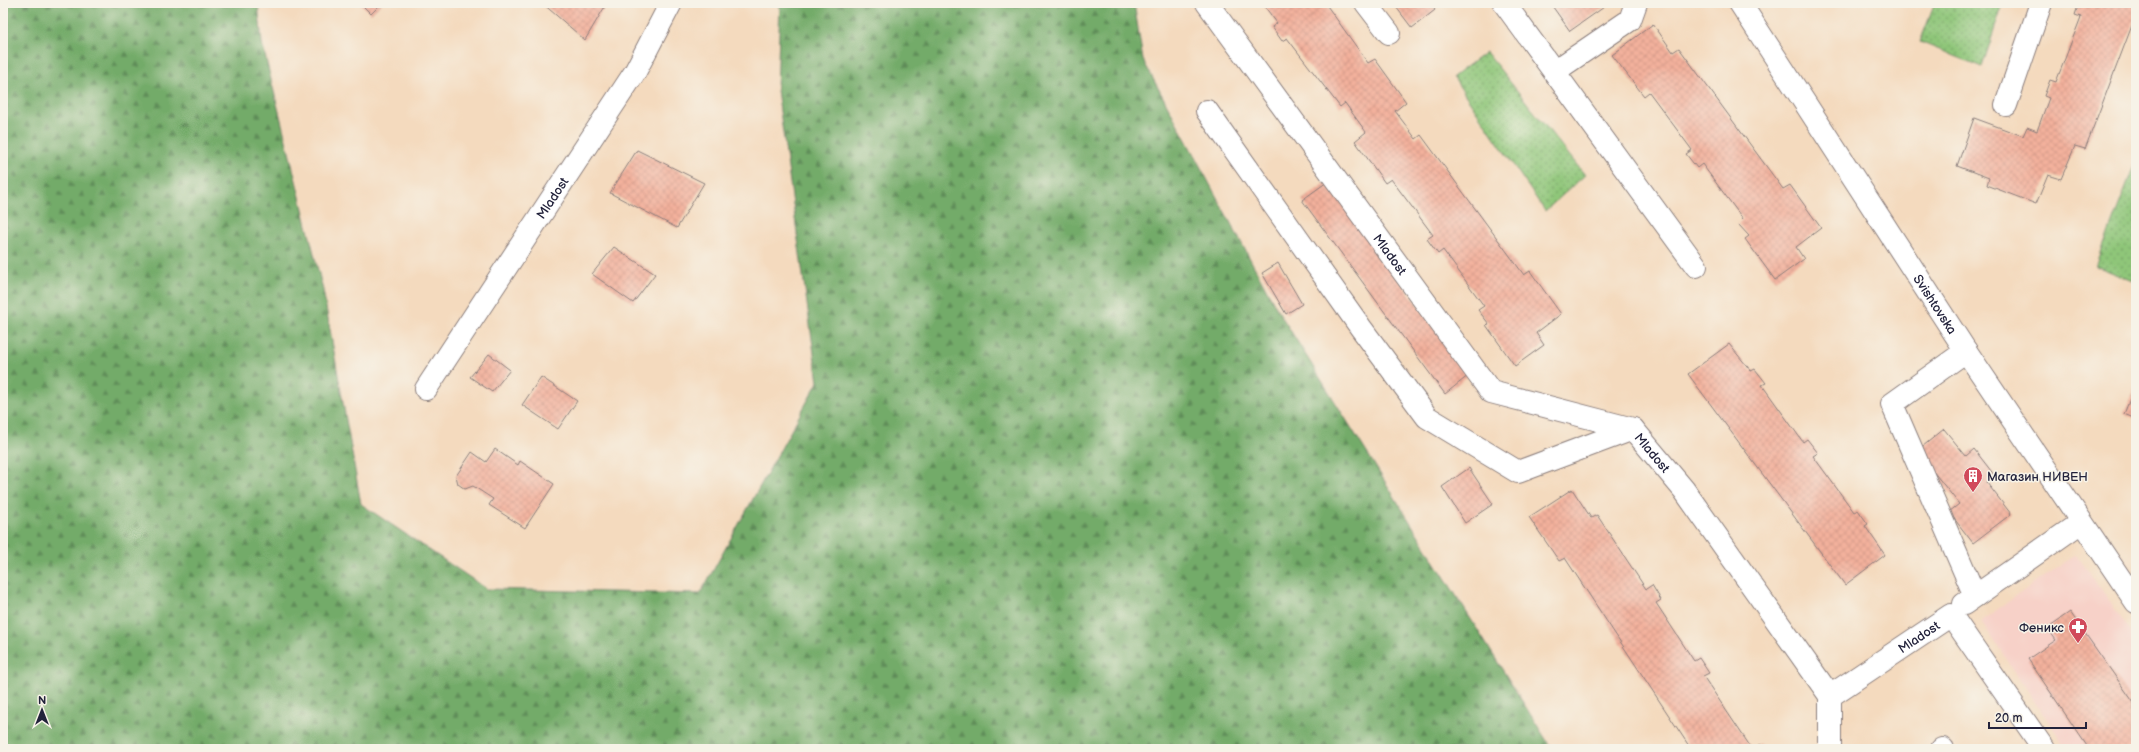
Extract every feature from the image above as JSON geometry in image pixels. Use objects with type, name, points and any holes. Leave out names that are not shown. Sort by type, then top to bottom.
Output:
[{"type":"street","name":"Mladost","points":[[426,389],[635,72],[671,3]]},
{"type":"street","name":"Mladost","points":[[1207,3],[1491,392],[1633,428],[1684,490],[1830,696],[1950,615],[2044,749]]},
{"type":"street","points":[[1366,3],[1389,33]]},
{"type":"street","points":[[1504,3],[1696,266]]},
{"type":"street","points":[[1555,71],[1630,20],[1636,3]]},
{"type":"street","name":"Svishtovska","points":[[1740,3],[1966,351],[2080,523],[2136,602]]},
{"type":"street","points":[[2006,105],[2041,3]]},
{"type":"street","points":[[1207,111],[1361,328],[1427,417],[1518,472],[1633,428]]},
{"type":"street","points":[[1966,351],[1892,404],[1975,596]]},
{"type":"street","points":[[1950,615],[2080,523]]},
{"type":"street","points":[[1830,696],[1830,749]]},
{"type":"shaded area","points":[[2076,554],[2136,640],[2136,749],[2067,749],[1981,621]]},
{"type":"green space","points":[[3,3],[258,3],[262,43],[323,290],[361,504],[487,589],[700,594],[818,382],[777,90],[780,3],[1134,3],[1143,60],[1277,309],[1552,749],[3,749]]},
{"type":"green space","points":[[1935,3],[2003,3],[1982,67],[1920,42]]},
{"type":"green space","points":[[1486,52],[1585,175],[1545,211],[1453,77]]},
{"type":"green space","points":[[2136,160],[2136,282],[2096,266]]},
{"type":"building","points":[[360,3],[382,3],[371,14]]},
{"type":"building","points":[[542,3],[607,3],[585,40]]},
{"type":"building","points":[[1262,3],[1325,3],[1368,63],[1375,59],[1406,102],[1395,111],[1416,139],[1421,135],[1524,275],[1530,271],[1561,314],[1536,333],[1544,345],[1515,366],[1486,325],[1489,324],[1478,310],[1484,306],[1443,250],[1438,254],[1427,239],[1433,235],[1391,179],[1385,183],[1355,141],[1366,132],[1345,103],[1340,107],[1287,38],[1282,41],[1272,27],[1277,23]]},
{"type":"building","points":[[1393,3],[1430,3],[1435,10],[1412,28]]},
{"type":"building","points":[[1550,3],[1605,3],[1607,5],[1570,31]]},
{"type":"building","points":[[2079,3],[2136,3],[2136,15],[2085,149],[2075,146],[2061,179],[2048,175],[2036,204],[1987,185],[1989,178],[1957,166],[1974,118],[2023,136],[2027,127],[2037,131],[2049,98],[2044,96],[2050,80],[2056,82],[2081,17],[2075,15]]},
{"type":"building","points":[[1653,24],[1673,52],[1679,48],[1783,189],[1790,185],[1821,228],[1796,247],[1804,259],[1775,280],[1745,239],[1749,236],[1738,224],[1743,219],[1702,164],[1697,168],[1686,154],[1692,150],[1649,92],[1644,96],[1612,55]]},
{"type":"building","points":[[637,150],[704,183],[677,228],[610,193]]},
{"type":"building","points":[[1327,182],[1469,375],[1445,394],[1302,200]]},
{"type":"building","points":[[614,247],[655,274],[633,303],[592,274]]},
{"type":"building","points":[[1278,263],[1302,304],[1286,314],[1262,273]]},
{"type":"building","points":[[1729,344],[1751,371],[1755,369],[1766,383],[1762,385],[1803,442],[1807,439],[1818,453],[1813,456],[1854,512],[1858,510],[1868,524],[1865,526],[1885,555],[1845,585],[1688,374]]},
{"type":"building","points":[[489,354],[510,370],[492,392],[470,377]]},
{"type":"building","points":[[541,377],[577,401],[558,429],[522,405]]},
{"type":"building","points":[[2136,384],[2136,419],[2124,414]]},
{"type":"building","name":"Магазин НИВЕН","points":[[1944,429],[1966,456],[1974,449],[1995,476],[1987,483],[2011,514],[1973,543],[1949,512],[1959,504],[1917,451]]},
{"type":"building","points":[[495,449],[518,465],[520,461],[554,484],[525,528],[489,505],[493,499],[473,486],[465,489],[458,484],[456,476],[472,452],[486,462]]},
{"type":"building","points":[[1469,468],[1493,504],[1465,523],[1442,487]]},
{"type":"building","points":[[1572,489],[1591,518],[1597,515],[1646,589],[1652,585],[1661,600],[1656,603],[1694,661],[1699,658],[1709,673],[1703,676],[1752,749],[1691,749],[1565,558],[1559,561],[1529,517]]},
{"type":"building","points":[[2070,612],[2134,703],[2136,749],[2089,749],[2028,659],[2056,640],[2047,628]]},
{"type":"building","points":[[1760,744],[1764,749],[1752,749]]},
{"type":"place","name":"Магазин НИВЕН","points":[[1973,493]]},
{"type":"place","name":"Феникс","points":[[2078,644]]}]
